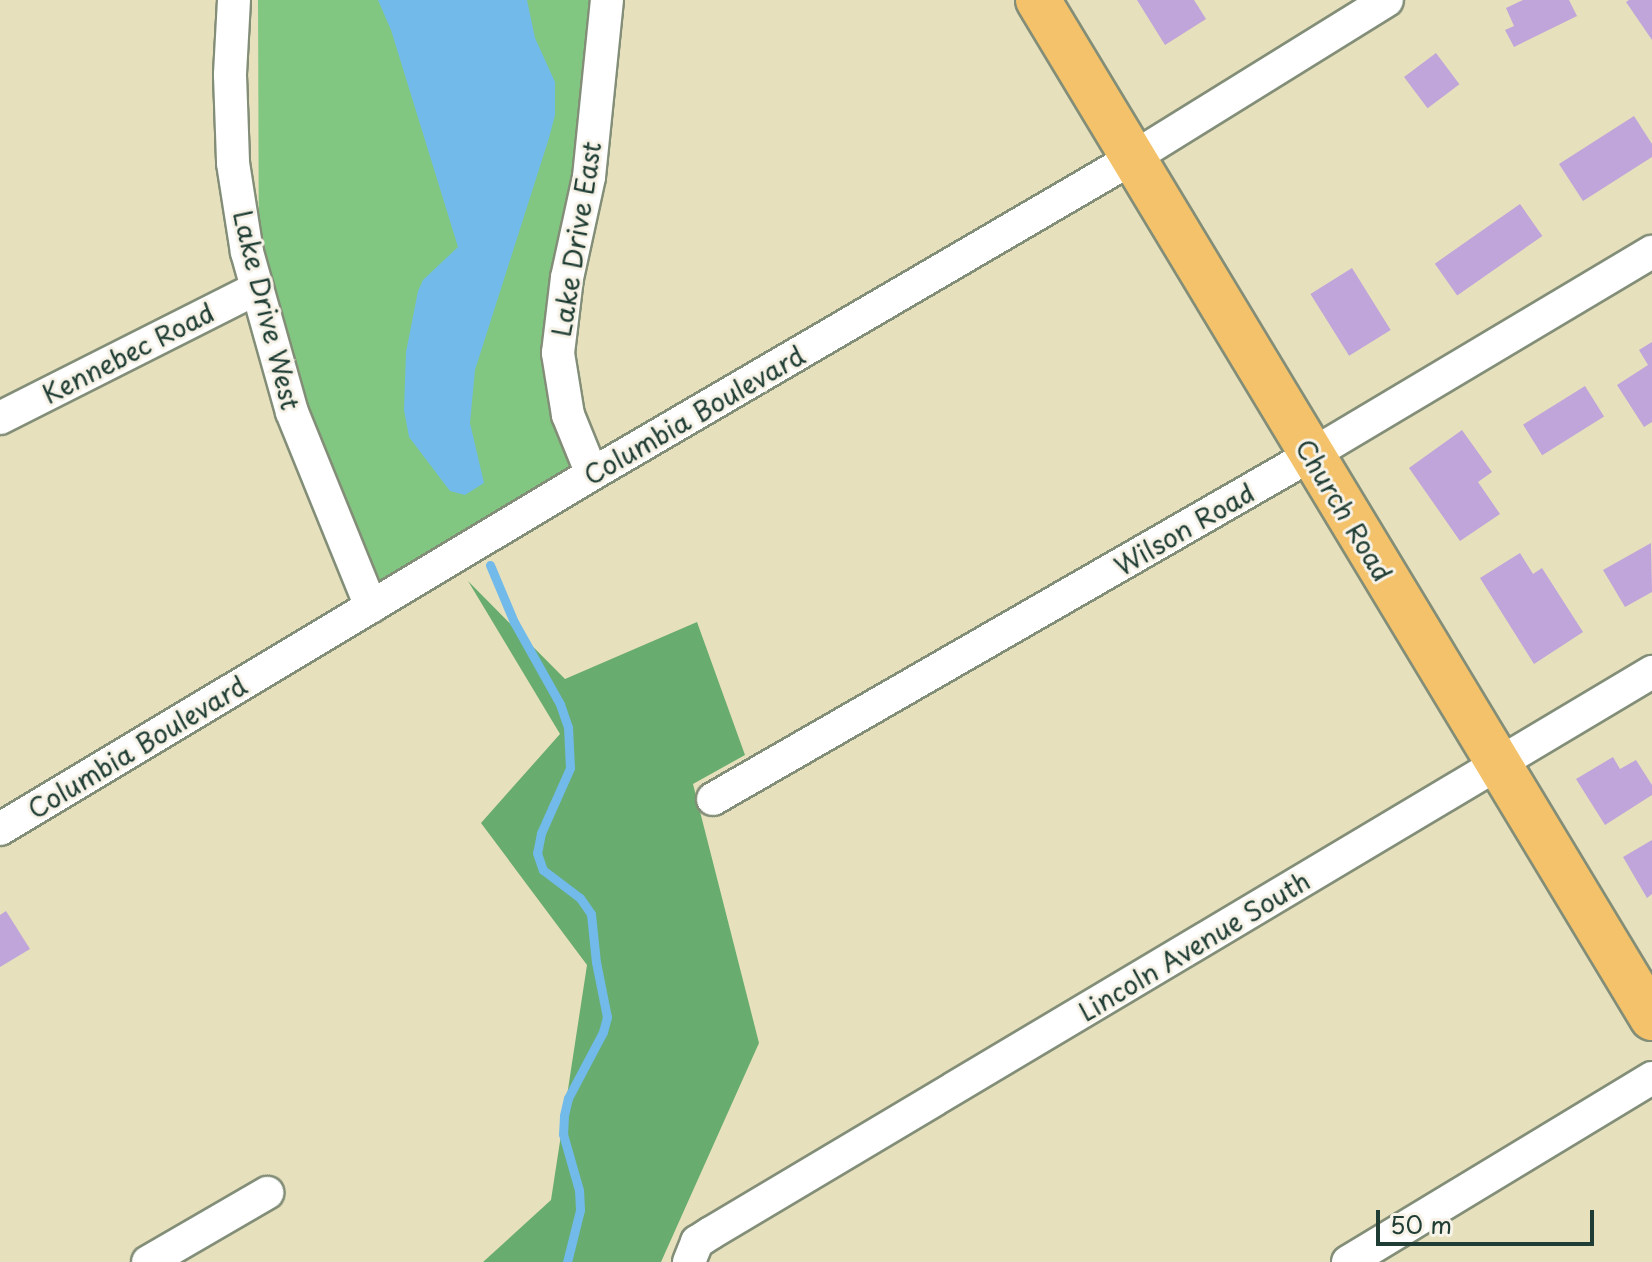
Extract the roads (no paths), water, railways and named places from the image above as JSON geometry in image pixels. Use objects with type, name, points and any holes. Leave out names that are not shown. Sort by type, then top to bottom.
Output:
[{"type":"main road","name":"Church Road","points":[[1038,0],[1131,159],[1652,1018]]},
{"type":"street","name":"Lake Drive West","points":[[234,0],[230,75],[233,163],[247,252],[292,412],[371,607]]},
{"type":"street","name":"Lake Drive East","points":[[592,474],[568,415],[558,353],[567,278],[589,177],[607,0]]},
{"type":"street","name":"Columbia Boulevard","points":[[0,829],[592,474],[1131,159],[1387,0]]},
{"type":"street","name":"Wilson Road","points":[[713,799],[1311,455],[1652,252]]},
{"type":"street","name":"Kennebec Road","points":[[0,418],[257,288]]},
{"type":"street","name":"Lincoln Avenue South","points":[[689,1262],[697,1242],[736,1218],[1652,672]]},
{"type":"street","points":[[1348,1262],[1652,1078]]},
{"type":"street","points":[[148,1262],[267,1193]]},
{"type":"water","points":[[378,0],[527,0],[535,38],[555,82],[555,115],[549,138],[475,370],[470,423],[484,483],[465,495],[450,491],[409,437],[404,410],[406,352],[418,291],[423,280],[458,247],[391,30]]},
{"type":"waterway","points":[[490,565],[514,622],[560,704],[568,727],[570,768],[541,833],[537,853],[543,870],[580,898],[591,914],[596,962],[607,1017],[603,1032],[568,1098],[564,1116],[563,1134],[579,1190],[580,1210],[567,1262]]}]
